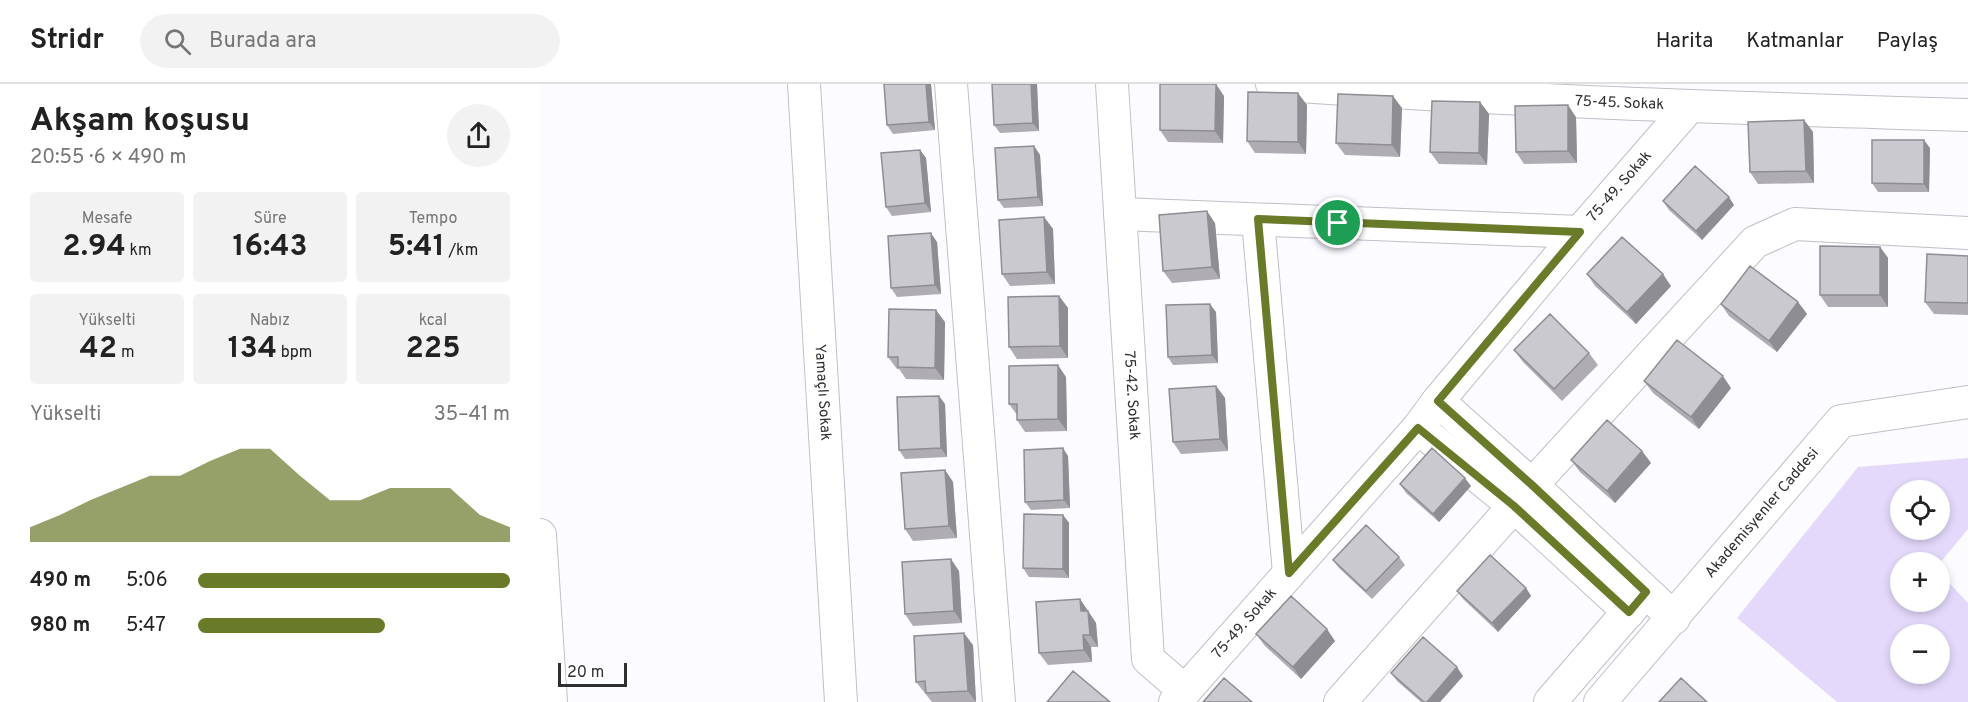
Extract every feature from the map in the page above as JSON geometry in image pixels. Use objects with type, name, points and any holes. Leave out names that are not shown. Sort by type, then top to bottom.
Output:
[{"type":"street","name":"Yamaçlı Sokak","points":[[804,84],[841,702]]},
{"type":"street","points":[[951,84],[999,702]]},
{"type":"street","name":"75-42. Sokak","points":[[1112,84],[1148,659],[1180,696]]},
{"type":"street","name":"75-45. Sokak","points":[[1272,84],[1381,88],[1689,107],[1968,115]]},
{"type":"street","name":"75-49. Sokak","points":[[1180,696],[1418,428],[1580,232],[1689,107]]},
{"type":"street","points":[[1119,214],[1580,232]]},
{"type":"street","points":[[1258,219],[1289,573]]},
{"type":"street","points":[[1340,702],[1523,495],[1755,242],[1796,225],[1968,233]]},
{"type":"street","points":[[1438,401],[1523,495],[1637,602],[1674,618]]},
{"type":"street","name":"Akademisyenler Caddesi","points":[[1600,702],[1841,420],[1968,402]]},
{"type":"street","points":[[1418,428],[1523,495]]},
{"type":"street","points":[[540,547],[551,702]]},
{"type":"street","points":[[1550,702],[1637,602]]},
{"type":"shaded area","points":[[1968,458],[1968,529],[1949,552],[1890,552],[1890,612],[1950,612],[1950,584],[1968,603],[1968,702],[1837,702],[1737,618],[1858,467]]},
{"type":"building","points":[[884,84],[926,84],[929,122],[887,125]]},
{"type":"building","points":[[992,84],[1031,84],[1033,123],[994,125]]},
{"type":"building","points":[[1160,84],[1216,84],[1215,131],[1160,130]]},
{"type":"building","points":[[1248,92],[1298,93],[1298,142],[1247,141]]},
{"type":"building","points":[[1338,94],[1393,96],[1392,145],[1336,143]]},
{"type":"building","points":[[1432,101],[1480,102],[1479,153],[1430,152]]},
{"type":"building","points":[[1568,105],[1568,151],[1516,152],[1515,106]]},
{"type":"building","points":[[1804,120],[1806,171],[1750,172],[1748,122]]},
{"type":"building","points":[[1872,140],[1924,140],[1924,184],[1872,183]]},
{"type":"building","points":[[1034,146],[1038,197],[998,200],[995,148]]},
{"type":"building","points":[[920,150],[925,203],[886,207],[881,153]]},
{"type":"building","points":[[1695,166],[1729,197],[1696,231],[1663,201]]},
{"type":"building","points":[[1207,211],[1212,267],[1163,271],[1159,215]]},
{"type":"building","points":[[1044,217],[1047,272],[1002,274],[999,220]]},
{"type":"building","points":[[931,233],[935,285],[891,288],[888,236]]},
{"type":"building","points":[[1622,237],[1663,274],[1627,312],[1587,274]]},
{"type":"building","points":[[1820,246],[1880,247],[1880,295],[1820,295]]},
{"type":"building","points":[[1927,254],[1968,256],[1968,303],[1925,302]]},
{"type":"building","points":[[1750,266],[1798,302],[1769,341],[1721,304]]},
{"type":"building","points":[[1059,296],[1060,346],[1009,347],[1008,297]]},
{"type":"building","points":[[1210,304],[1212,355],[1168,357],[1166,305]]},
{"type":"building","points":[[889,309],[936,310],[935,368],[898,367],[898,357],[888,357]]},
{"type":"building","points":[[1550,314],[1589,353],[1554,389],[1514,350]]},
{"type":"building","points":[[1677,340],[1723,376],[1691,417],[1644,381]]},
{"type":"building","points":[[1058,365],[1058,419],[1017,420],[1017,404],[1009,404],[1009,366]]},
{"type":"building","points":[[1216,386],[1220,439],[1173,442],[1169,389]]},
{"type":"building","points":[[939,396],[941,448],[899,450],[897,397]]},
{"type":"building","points":[[1607,420],[1642,451],[1607,491],[1571,460]]},
{"type":"building","points":[[1063,448],[1064,500],[1025,502],[1024,450]]},
{"type":"building","points":[[1432,448],[1465,478],[1433,514],[1400,484]]},
{"type":"building","points":[[945,470],[949,526],[905,529],[901,473]]},
{"type":"building","points":[[1024,514],[1063,515],[1063,569],[1023,568]]},
{"type":"building","points":[[1366,525],[1399,557],[1366,591],[1333,560]]},
{"type":"building","points":[[1490,555],[1526,588],[1492,623],[1457,591]]},
{"type":"building","points":[[951,559],[954,611],[905,614],[902,562]]},
{"type":"building","points":[[1291,596],[1327,629],[1293,667],[1256,634]]},
{"type":"building","points":[[1080,599],[1081,611],[1088,611],[1090,635],[1083,635],[1084,650],[1039,653],[1036,602]]},
{"type":"building","points":[[964,633],[968,691],[926,693],[925,681],[916,682],[914,636]]},
{"type":"building","points":[[1423,637],[1457,667],[1427,702],[1424,702],[1391,673]]},
{"type":"building","points":[[1073,671],[1110,702],[1047,702]]},
{"type":"building","points":[[1224,678],[1252,702],[1203,702]]},
{"type":"building","points":[[1681,678],[1707,702],[1659,702]]},
{"type":"route","points":[[1258,219],[1338,223],[1580,232],[1438,401],[1646,592],[1629,612],[1514,506],[1418,428],[1289,573],[1258,219]]}]
